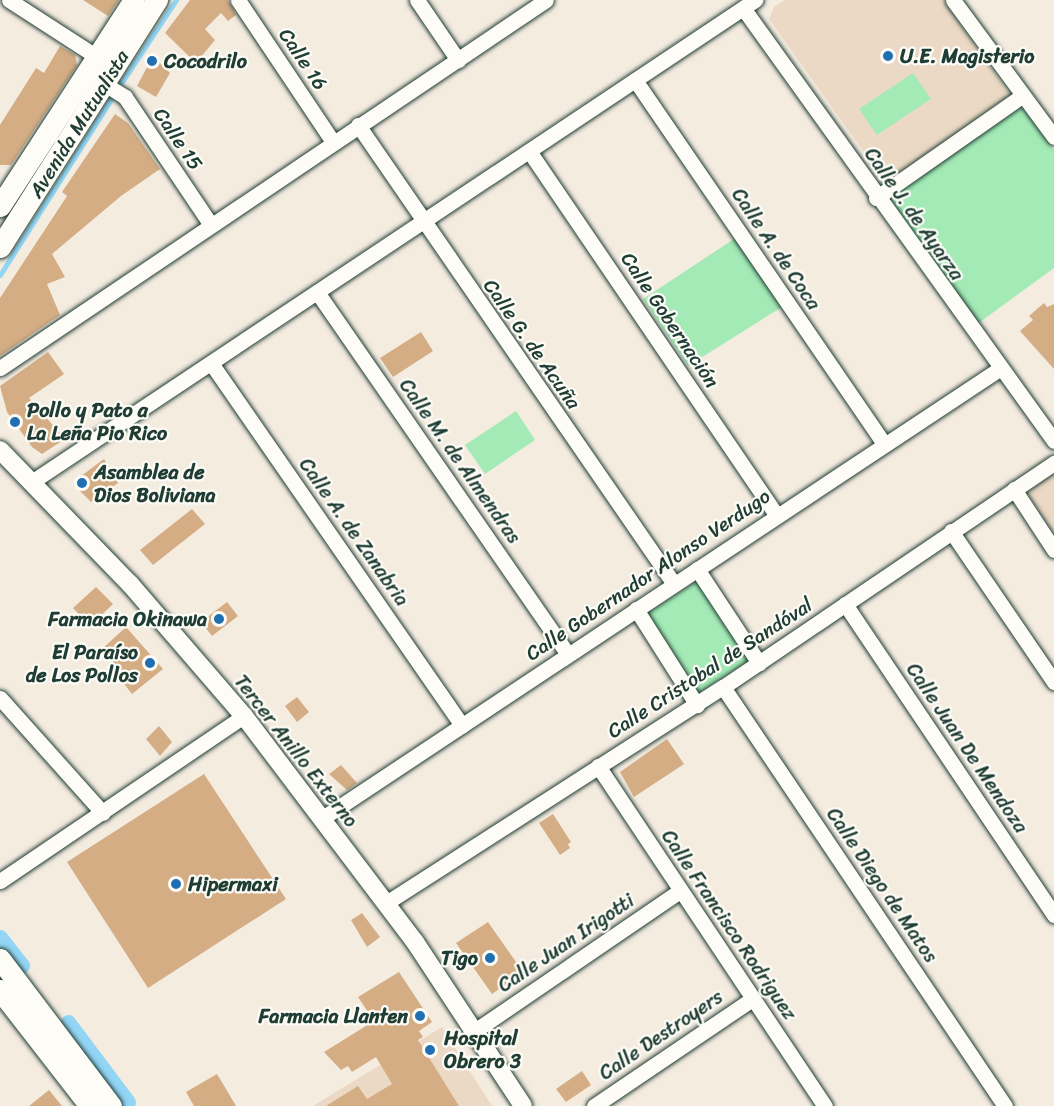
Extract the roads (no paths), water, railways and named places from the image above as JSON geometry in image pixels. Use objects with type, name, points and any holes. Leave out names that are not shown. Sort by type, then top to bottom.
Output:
[{"type":"main road","name":"Avenida Mutualista","points":[[0,206],[6,183],[97,57],[134,0]]},
{"type":"main road","name":"Avenida Mutualista","points":[[0,248],[157,0]]},
{"type":"main road","points":[[0,959],[111,1106]]},
{"type":"main road","points":[[0,982],[0,990],[90,1106]]},
{"type":"main road","points":[[30,996],[30,1009],[36,1025],[96,1106]]},
{"type":"street","points":[[9,0],[97,57]]},
{"type":"street","name":"Calle 16","points":[[237,0],[333,141]]},
{"type":"street","points":[[417,0],[458,60]]},
{"type":"street","points":[[0,368],[333,141],[546,0]]},
{"type":"street","points":[[953,0],[1054,137]]},
{"type":"street","points":[[33,481],[749,4]]},
{"type":"street","name":"Calle J. de Ayarza","points":[[749,4],[876,198],[999,369],[1054,441]]},
{"type":"street","name":"Calle A. de Coca","points":[[635,80],[883,442]]},
{"type":"street","name":"Calle 15","points":[[103,83],[125,97],[211,225]]},
{"type":"street","points":[[876,198],[1023,95]]},
{"type":"street","name":"Calle G. de Acuña","points":[[358,126],[421,221],[674,584]]},
{"type":"street","name":"Calle Gobernación","points":[[529,151],[776,514]]},
{"type":"street","name":"Calle M. de Almendras","points":[[316,292],[568,654]]},
{"type":"street","name":"Calle A. de Zanabria","points":[[211,363],[462,725]]},
{"type":"street","name":"Calle Gobernador Alonso Verdugo","points":[[321,819],[697,569],[883,442],[999,369]]},
{"type":"street","name":"Tercer Anillo Externo","points":[[0,450],[33,481],[130,584],[244,716],[386,903],[476,1030],[524,1106]]},
{"type":"street","name":"Calle Cristobal de Sandóval","points":[[386,903],[696,705],[1054,463]]},
{"type":"street","points":[[1014,489],[1054,550]]},
{"type":"street","points":[[951,531],[1054,682]]},
{"type":"street","points":[[697,569],[759,663]]},
{"type":"street","name":"Calle Juan De Mendoza","points":[[845,604],[1054,915]]},
{"type":"street","points":[[636,609],[696,705]]},
{"type":"street","name":"Calle Diego de Matos","points":[[723,687],[1005,1106]]},
{"type":"street","points":[[0,698],[103,813]]},
{"type":"street","points":[[0,881],[244,716]]},
{"type":"street","name":"Calle Francisco Rodriguez","points":[[598,766],[825,1106]]},
{"type":"street","name":"Calle Juan Irigotti","points":[[476,1030],[680,891]]},
{"type":"street","name":"Calle Destroyers","points":[[594,1106],[752,999]]},
{"type":"waterway","points":[[122,82],[176,0]]},
{"type":"waterway","points":[[0,275],[110,101]]},
{"type":"waterway","points":[[0,937],[22,965]]},
{"type":"waterway","points":[[68,1022],[128,1102]]},
{"type":"place","name":"U.E. Magisterio","points":[[888,56]]},
{"type":"place","name":"Cocodrilo","points":[[152,61]]},
{"type":"place","name":"Pollo y Pato a La Leña Pio Rico","points":[[15,422]]},
{"type":"place","name":"Asamblea de Dios Boliviana","points":[[82,483]]},
{"type":"place","name":"Farmacia Okinawa","points":[[219,619]]},
{"type":"place","name":"El Paraíso de Los Pollos","points":[[150,663]]},
{"type":"place","name":"Hipermaxi","points":[[176,884]]},
{"type":"place","name":"Tigo","points":[[490,958]]},
{"type":"place","name":"Farmacia Llanten","points":[[420,1016]]},
{"type":"place","name":"Hospital Obrero 3","points":[[430,1050]]}]
